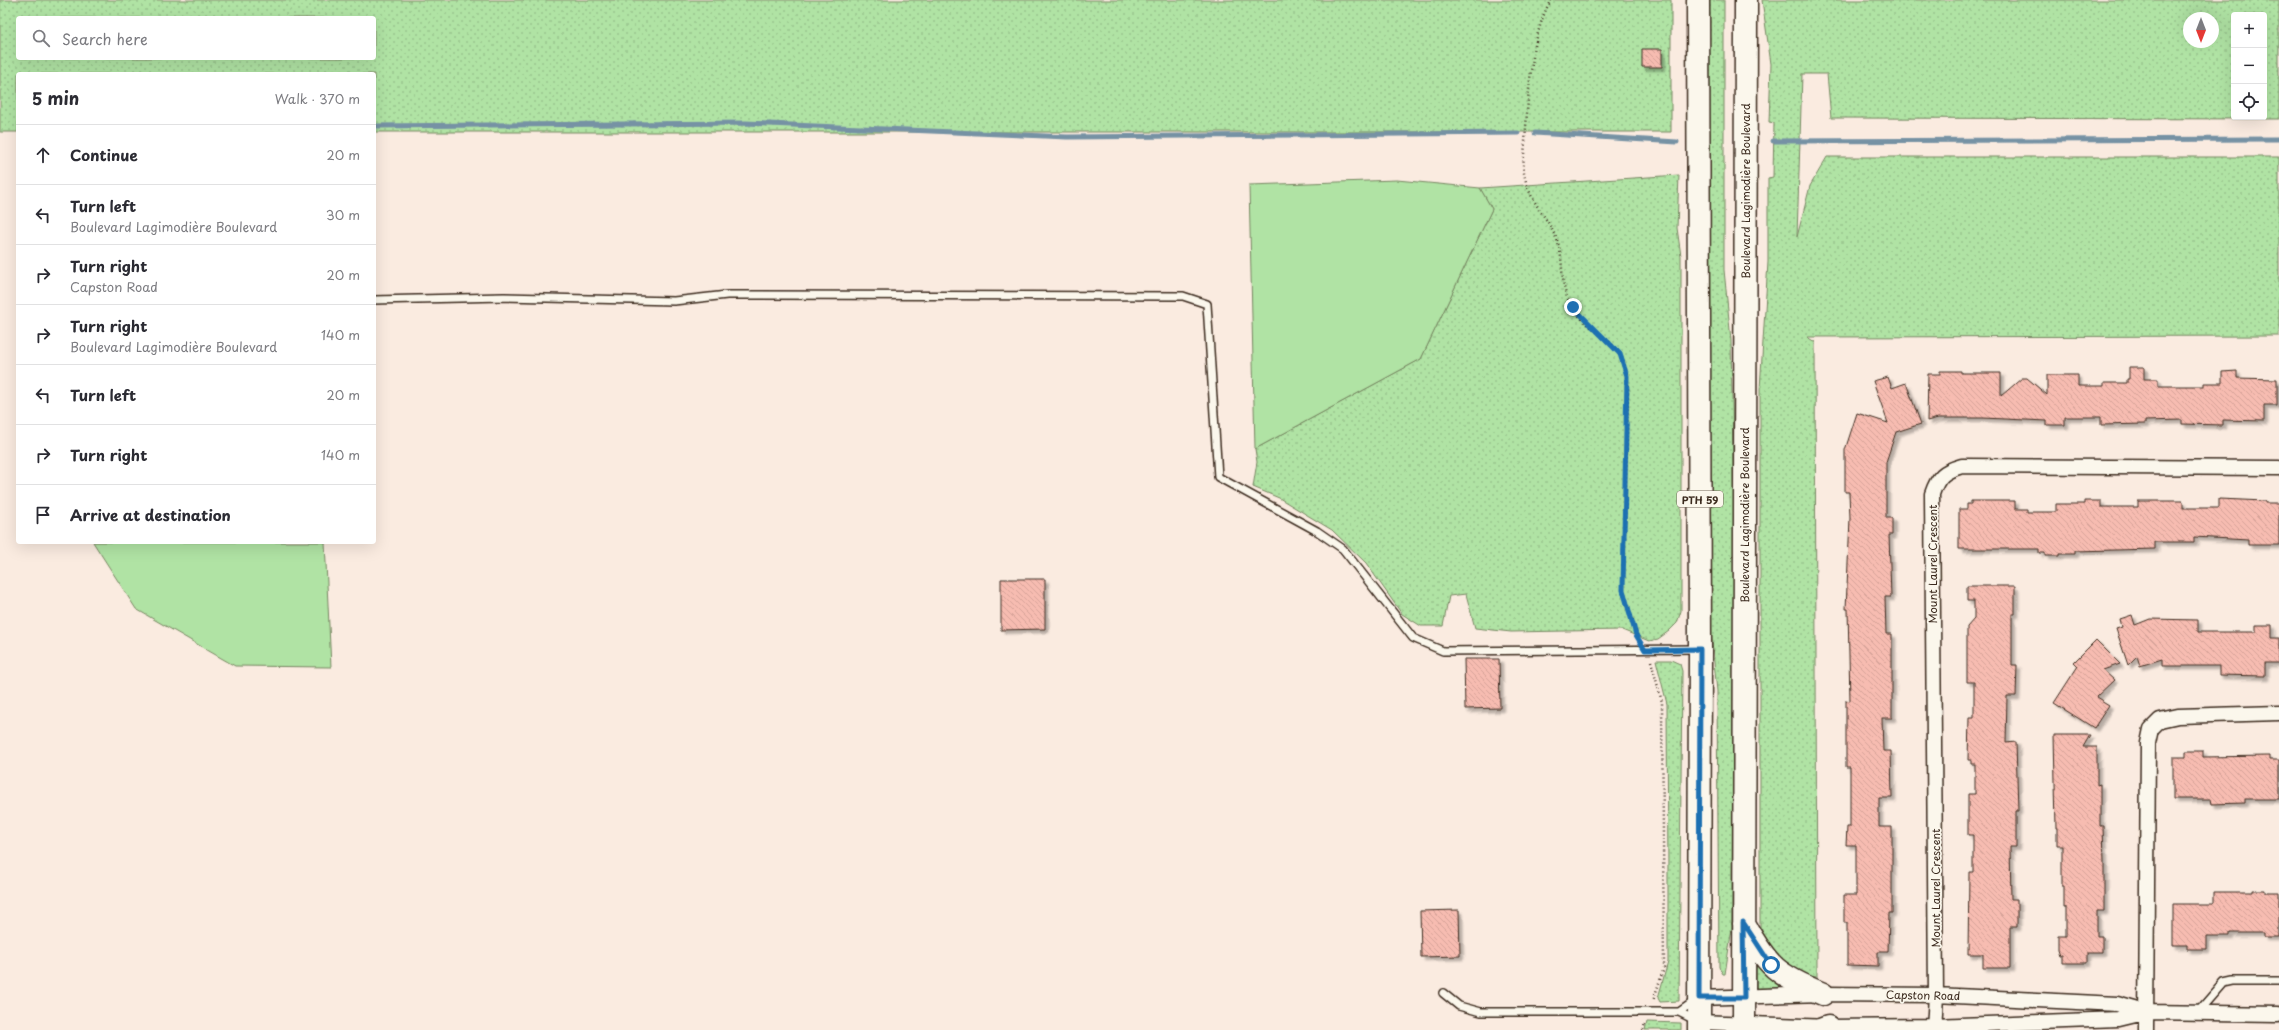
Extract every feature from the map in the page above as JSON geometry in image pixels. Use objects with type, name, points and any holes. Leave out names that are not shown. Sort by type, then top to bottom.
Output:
[{"type":"main road","name":"PTH 59","points":[[1698,0],[1700,649],[1699,1026]]},
{"type":"main road","name":"Boulevard Lagimodière Boulevard","points":[[1744,1027],[1743,922],[1746,0]]},
{"type":"main road","points":[[1743,922],[1771,965],[1790,980],[1823,994]]},
{"type":"street","name":"Mount Laurel Crescent","points":[[1934,1028],[1936,995],[1932,494],[1936,482],[1946,471],[1962,466],[2279,468]]},
{"type":"street","points":[[2146,1030],[2148,743],[2151,729],[2160,720],[2178,716],[2279,713]]},
{"type":"street","name":"Capston Road","points":[[1699,998],[1744,998],[1823,994],[1936,995],[2117,1004],[2146,1012],[2279,1014]]},
{"type":"street","name":"Capston Road","points":[[1699,1026],[1934,1028],[2118,1019],[2146,1012]]},
{"type":"lane","points":[[376,300],[504,297],[674,301],[727,295],[1183,296],[1207,304],[1218,477],[1317,531],[1342,549],[1413,638],[1443,650],[1700,649]]},
{"type":"lane","points":[[2197,1013],[2223,984],[2232,981],[2279,981]]},
{"type":"lane","points":[[1443,993],[1460,1006],[1481,1012],[1679,1012],[1699,998]]},
{"type":"lane","points":[[1679,1012],[1699,1026]]},
{"type":"path","points":[[1551,0],[1544,12],[1535,39],[1524,154],[1525,183],[1532,198],[1557,239],[1567,297],[1581,318],[1609,341],[1620,354],[1625,364],[1628,388],[1623,590],[1636,635],[1651,660],[1662,702],[1664,968],[1642,1030]]},
{"type":"green space","points":[[0,0],[1671,0],[1671,132],[376,132],[376,72],[16,72],[16,132],[0,132]]},
{"type":"green space","points":[[1708,0],[1724,0],[1724,270],[1731,340],[1734,517],[1732,928],[1725,974],[1723,974],[1719,967],[1717,691],[1711,633]]},
{"type":"green space","points":[[1762,0],[2279,0],[2279,119],[2267,119],[2267,12],[2231,12],[2231,119],[1831,118],[1827,74],[1802,74],[1797,237],[1810,186],[1827,157],[2279,157],[2279,336],[1807,337],[1815,342],[1817,977],[1798,972],[1781,961],[1768,946],[1760,927],[1760,389],[1768,262],[1768,178],[1773,177],[1774,123],[1769,122],[1771,64]]},
{"type":"green space","points":[[1679,175],[1677,228],[1681,256],[1681,611],[1677,623],[1669,631],[1658,639],[1649,641],[1622,630],[1511,632],[1475,628],[1466,594],[1449,596],[1443,626],[1421,626],[1402,614],[1366,563],[1332,530],[1279,498],[1253,487],[1257,462],[1255,449],[1421,359],[1492,209],[1480,188]]},
{"type":"green space","points":[[1397,180],[1480,188],[1492,209],[1421,359],[1255,449],[1249,185]]},
{"type":"green space","points":[[94,544],[325,544],[331,667],[235,666],[136,609]]},
{"type":"green space","points":[[1656,660],[1671,660],[1680,664],[1682,671],[1679,1001],[1660,1002],[1658,998],[1668,962],[1667,704]]},
{"type":"green space","points":[[1756,961],[1782,986],[1781,989],[1756,989]]},
{"type":"green space","points":[[1647,1022],[1681,1023],[1681,1030],[1645,1030]]},
{"type":"building","points":[[1642,49],[1662,49],[1662,67],[1642,67]]},
{"type":"building","points":[[2129,367],[2144,367],[2144,379],[2158,379],[2158,386],[2204,386],[2204,383],[2222,383],[2222,372],[2237,371],[2237,378],[2277,379],[2277,405],[2264,405],[2264,421],[2223,420],[2223,425],[2182,424],[2182,420],[2145,421],[2145,424],[2101,425],[2101,417],[2065,417],[2065,425],[2047,425],[2047,421],[1983,418],[1938,418],[1927,421],[1928,374],[1940,374],[1940,371],[1961,371],[1961,373],[2001,373],[2001,396],[2022,378],[2027,378],[2047,395],[2047,375],[2078,375],[2078,386],[2104,386],[2104,383],[2127,383],[2127,379],[2129,379]]},
{"type":"building","points":[[1888,377],[1892,388],[1906,383],[1921,424],[1896,432],[1886,462],[1886,518],[1892,518],[1892,535],[1889,535],[1891,597],[1885,597],[1886,634],[1892,634],[1892,718],[1882,718],[1883,751],[1891,751],[1892,798],[1879,798],[1879,827],[1892,827],[1892,913],[1889,913],[1888,952],[1878,952],[1878,966],[1847,965],[1847,923],[1844,923],[1844,895],[1856,895],[1856,845],[1846,845],[1847,827],[1850,827],[1850,767],[1846,767],[1846,700],[1850,701],[1848,609],[1846,609],[1850,518],[1849,492],[1845,492],[1845,450],[1857,413],[1888,423],[1873,381]]},
{"type":"building","points":[[2219,499],[2279,503],[2279,545],[2248,545],[2248,540],[2194,537],[2194,542],[2155,542],[2155,549],[2075,551],[2075,554],[2059,554],[2059,556],[2045,556],[2045,553],[2039,553],[2039,549],[1959,549],[1959,509],[1967,509],[1967,504],[1971,504],[1971,501],[2015,501],[2015,509],[2027,509],[2027,512],[2056,512],[2056,504],[2084,504],[2084,501],[2101,501],[2101,507],[2138,507],[2138,501],[2183,501],[2183,508],[2219,508]]},
{"type":"building","points":[[1001,579],[1045,579],[1045,629],[1001,630]]},
{"type":"building","points":[[1967,586],[2015,586],[2015,614],[2012,614],[2012,665],[2017,665],[2016,696],[2007,696],[2006,743],[2016,742],[2018,811],[2016,811],[2016,847],[2010,847],[2011,899],[2017,899],[2017,927],[2010,927],[2010,968],[1983,968],[1983,954],[1968,954],[1969,872],[1973,872],[1973,835],[1968,835],[1968,794],[1975,794],[1975,764],[1971,764],[1971,760],[1968,760],[1969,717],[1974,717],[1974,682],[1967,682],[1967,627],[1974,619],[1974,601],[1967,601]]},
{"type":"building","points":[[2132,615],[2135,625],[2150,619],[2198,620],[2198,632],[2256,632],[2256,625],[2272,625],[2272,638],[2279,638],[2279,663],[2265,663],[2265,676],[2219,675],[2219,666],[2162,666],[2162,659],[2140,666],[2137,656],[2128,665],[2116,629],[2122,627],[2120,619]]},
{"type":"building","points":[[2096,640],[2120,664],[2103,670],[2114,680],[2096,697],[2109,705],[2094,728],[2054,703],[2078,666],[2074,662]]},
{"type":"building","points":[[1464,659],[1499,659],[1500,708],[1465,709]]},
{"type":"building","points":[[2054,735],[2090,735],[2083,747],[2097,747],[2097,785],[2100,784],[2100,826],[2103,826],[2104,911],[2097,911],[2097,936],[2102,936],[2102,953],[2087,953],[2087,963],[2062,963],[2062,955],[2060,955],[2058,949],[2058,936],[2066,936],[2066,907],[2064,907],[2064,886],[2062,886],[2062,845],[2057,845]]},
{"type":"building","points":[[2186,751],[2203,751],[2203,757],[2269,756],[2269,760],[2279,760],[2279,799],[2245,799],[2245,803],[2212,804],[2211,799],[2173,799],[2173,757],[2186,757]]},
{"type":"building","points":[[2252,890],[2265,890],[2265,893],[2279,893],[2279,937],[2263,937],[2263,933],[2230,933],[2230,936],[2206,936],[2206,949],[2187,949],[2187,945],[2173,945],[2173,904],[2213,904],[2213,892],[2252,892]]},
{"type":"building","points":[[1459,910],[1460,956],[1421,957],[1420,911]]},
{"type":"waterway","points":[[376,126],[746,123],[1067,137],[1518,133]]},
{"type":"waterway","points":[[1535,133],[1677,142]]},
{"type":"waterway","points":[[1773,141],[2279,139]]},
{"type":"route","points":[[1573,307],[1581,318],[1609,341],[1620,354],[1625,364],[1628,388],[1623,590],[1636,635],[1645,650],[1700,649],[1699,998],[1744,998],[1743,922],[1756,945],[1771,965]]}]
